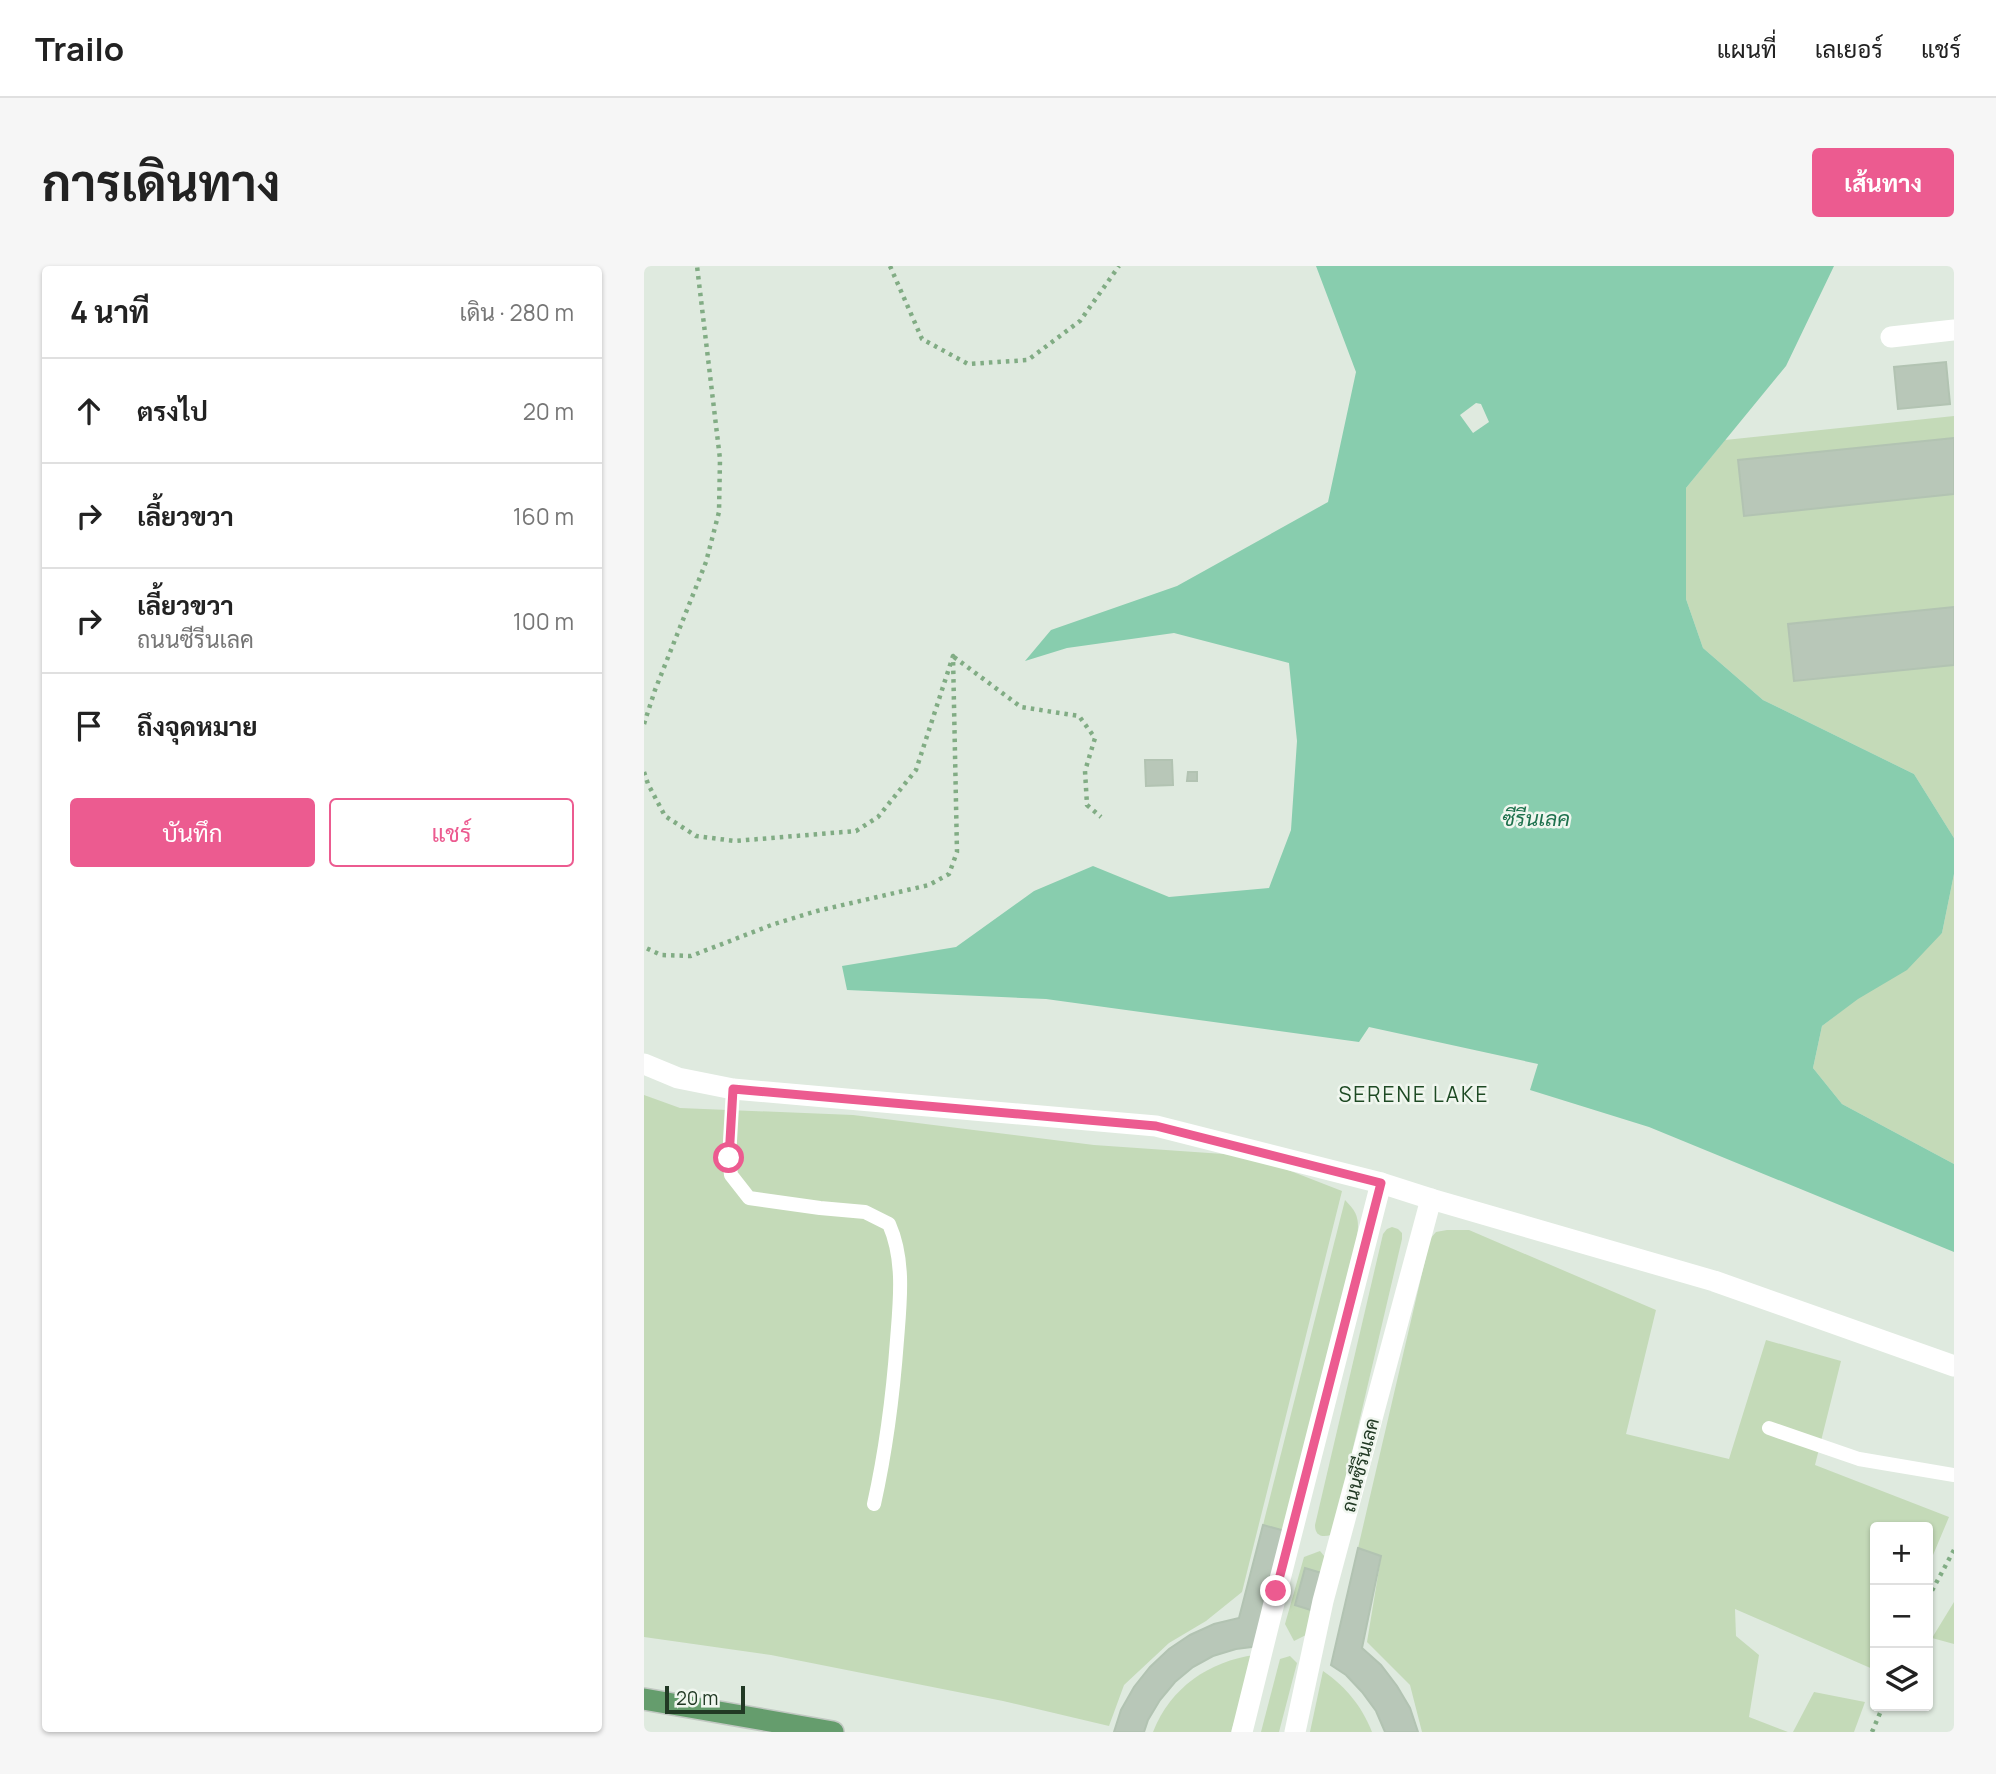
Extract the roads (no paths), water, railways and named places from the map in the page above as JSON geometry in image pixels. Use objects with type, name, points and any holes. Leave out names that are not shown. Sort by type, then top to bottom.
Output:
[{"type":"main road","points":[[644,1699],[834,1732]]},
{"type":"street","points":[[1891,337],[1954,330]]},
{"type":"street","points":[[644,1064],[678,1079],[733,1089],[1156,1126],[1381,1183],[1714,1281],[1954,1367]]},
{"type":"street","points":[[1242,1732],[1381,1183]]},
{"type":"street","name":"ถนนซีรีนเลค","points":[[1295,1732],[1323,1601],[1431,1199]]},
{"type":"lane","points":[[733,1089],[729,1158],[731,1175],[749,1198],[865,1212],[889,1224],[897,1241],[900,1270],[893,1395],[874,1504]]},
{"type":"lane","points":[[1769,1428],[1859,1459],[1954,1475]]},
{"type":"water","name":"ซีรีนเลค","points":[[1316,266],[1834,266],[1786,366],[1686,488],[1686,599],[1703,648],[1763,700],[1914,774],[1954,838],[1954,874],[1942,933],[1907,970],[1858,999],[1822,1026],[1813,1068],[1842,1104],[1954,1164],[1954,1252],[1649,1127],[1530,1090],[1538,1064],[1369,1027],[1359,1042],[1046,999],[847,990],[842,966],[956,947],[1034,891],[1093,866],[1169,897],[1269,888],[1291,830],[1297,741],[1289,663],[1174,633],[1067,648],[1025,661],[1051,630],[1177,586],[1328,502],[1356,372]],"holes":[[[1476,403],[1481,404],[1489,422],[1473,433],[1460,415]]]},
{"type":"district","name":"SERENE LAKE","points":[[1414,1095]]}]
